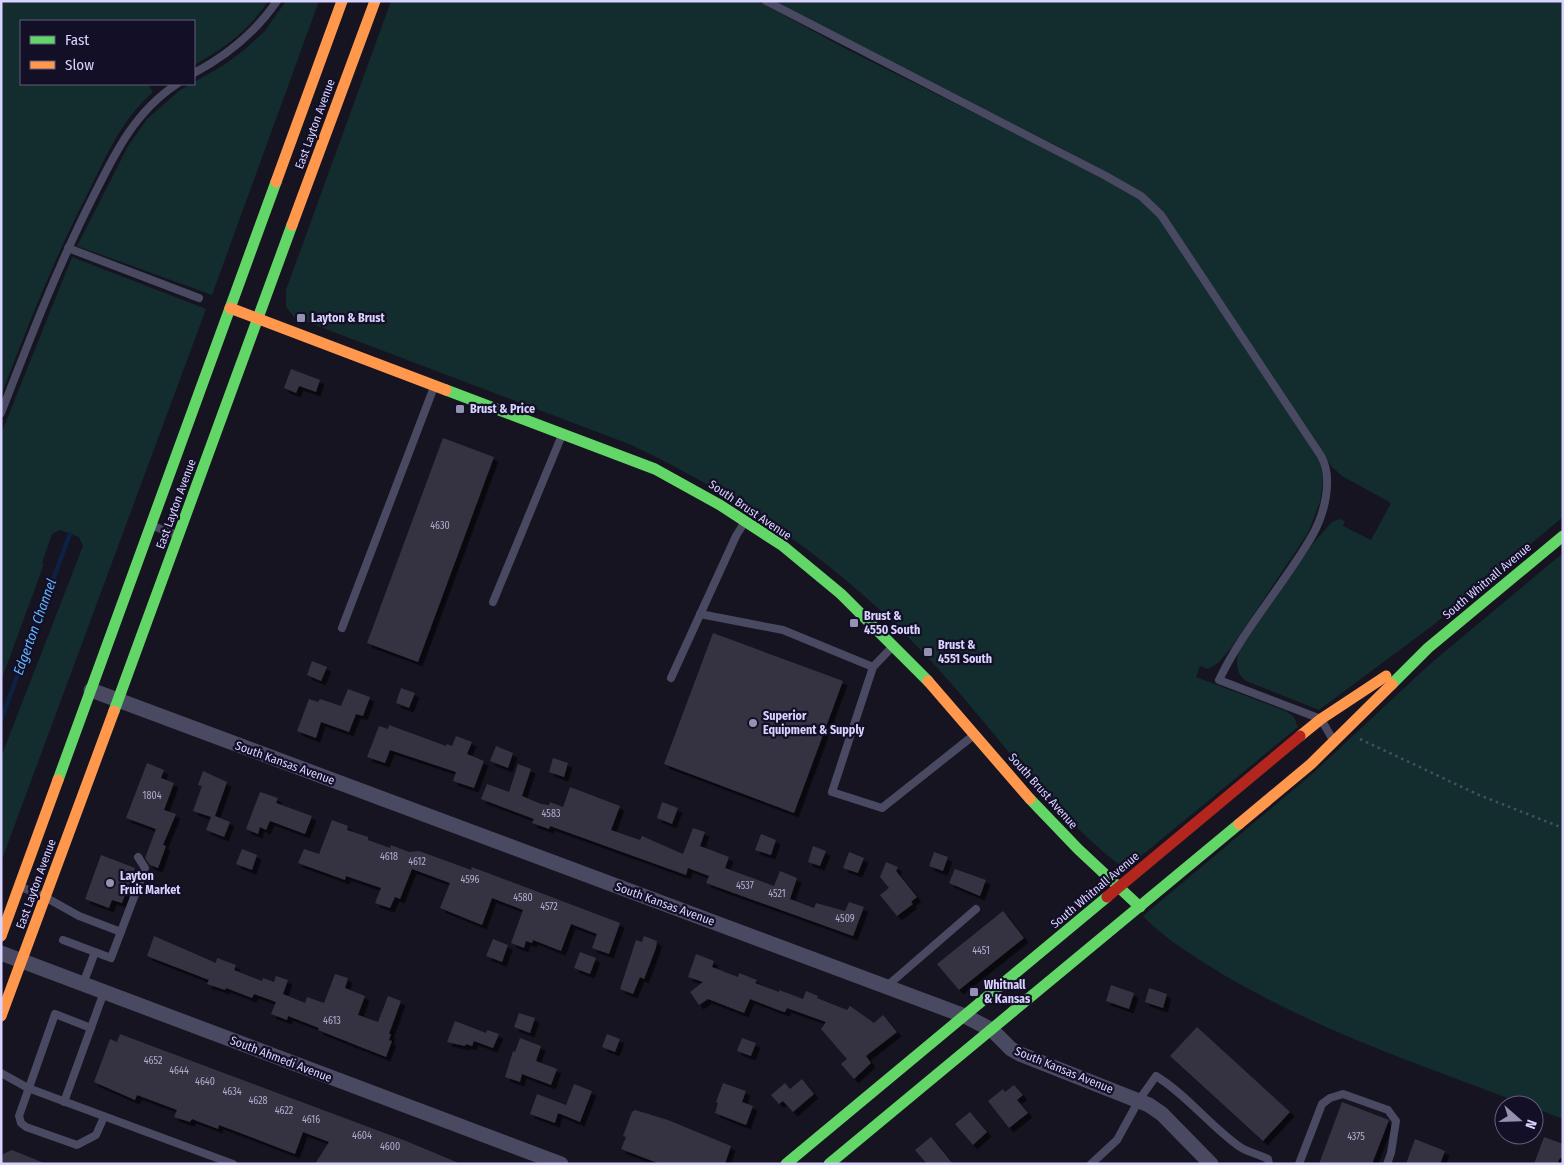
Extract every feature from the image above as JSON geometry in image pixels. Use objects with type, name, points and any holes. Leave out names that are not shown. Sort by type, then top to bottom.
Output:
[{"type":"street","name":"East Layton Avenue","points":[[1,936],[342,1]]},
{"type":"street","name":"East Layton Avenue","points":[[1,1016],[375,1]]},
{"type":"street","name":"South Brust Avenue","points":[[230,308],[563,433],[672,477],[745,521],[826,580],[895,644],[1042,812],[1140,907]]},
{"type":"street","name":"South Whitnall Avenue","points":[[786,1164],[839,1138],[992,1030],[1311,764],[1428,648],[1563,536]]},
{"type":"street","name":"South Whitnall Avenue","points":[[829,1164],[839,1138],[965,1016],[1321,719],[1428,648]]},
{"type":"street","name":"South Kansas Avenue","points":[[91,690],[965,1016],[992,1030],[1011,1049],[1020,1054],[1139,1100],[1162,1114],[1211,1164]]},
{"type":"street","name":"South Ahmedi Avenue","points":[[1,953],[561,1164]]},
{"type":"lane","points":[[195,73],[221,58],[247,38],[277,1]]},
{"type":"lane","points":[[766,1],[1104,175],[1141,196],[1161,216],[1321,456],[1327,470],[1325,496],[1312,536],[1239,642],[1219,680],[1321,719],[1334,741]]},
{"type":"lane","points":[[1,413],[68,248],[118,148],[131,128],[156,99],[176,85]]},
{"type":"lane","points":[[68,248],[199,298]]},
{"type":"lane","points":[[342,628],[434,385]]},
{"type":"lane","points":[[493,602],[563,433]]},
{"type":"lane","points":[[671,678],[736,536],[745,521]]},
{"type":"lane","points":[[151,525],[179,536]]},
{"type":"lane","points":[[700,614],[783,630],[873,667]]},
{"type":"lane","points":[[895,644],[873,667],[832,792],[882,808],[974,735]]},
{"type":"lane","points":[[63,940],[111,958],[145,868],[138,857]]},
{"type":"lane","points":[[20,886],[46,897],[79,916],[121,932]]},
{"type":"lane","points":[[887,986],[976,909]]},
{"type":"lane","points":[[83,984],[95,952]]},
{"type":"lane","points":[[64,1102],[104,992]]},
{"type":"lane","points":[[91,1028],[55,1014],[19,1116],[20,1123],[54,1138],[78,1145],[96,1135],[104,1117]]},
{"type":"lane","points":[[1,1073],[28,1088],[233,1164]]},
{"type":"lane","points":[[1091,1164],[1117,1140],[1139,1100],[1156,1076],[1173,1086],[1226,1137],[1242,1149],[1268,1159],[1269,1164]]},
{"type":"lane","points":[[1299,1164],[1322,1104],[1330,1098],[1343,1094],[1388,1110],[1396,1121],[1391,1153],[1387,1164]]},
{"type":"path","points":[[1360,740],[1479,794],[1563,828]]},
{"type":"green space","points":[[1,1],[268,1],[253,21],[235,38],[195,64],[195,20],[20,20],[20,85],[149,85],[153,92],[131,115],[114,141],[74,221],[51,270],[1,396]]},
{"type":"green space","points":[[286,1],[319,1],[212,295],[77,246],[128,146],[147,119],[180,90],[189,85],[195,85],[195,81],[224,65],[264,32]]},
{"type":"green space","points":[[391,1],[758,1],[848,50],[1098,175],[1137,197],[1160,218],[1320,462],[1323,479],[1320,502],[1308,533],[1231,648],[1218,663],[1208,669],[1200,666],[1196,677],[1286,711],[1294,717],[1298,727],[1135,861],[1123,865],[1117,863],[1093,843],[1049,799],[948,680],[878,608],[801,545],[760,517],[674,466],[629,444],[294,317],[286,307],[286,290]]},
{"type":"green space","points":[[772,1],[1563,1],[1563,517],[1432,626],[1319,710],[1246,681],[1242,678],[1237,667],[1239,650],[1315,541],[1331,523],[1339,519],[1345,521],[1343,526],[1371,540],[1391,503],[1342,476],[1332,467],[1146,196],[1063,149]]},
{"type":"green space","points":[[72,257],[206,309],[1,862],[1,757],[83,546],[79,537],[60,530],[52,534],[42,563],[44,564],[1,681],[1,434]]},
{"type":"green space","points":[[1563,553],[1563,1119],[1544,1112],[1544,1095],[1499,1095],[1403,1059],[1283,1007],[1206,964],[1165,936],[1143,916],[1312,774],[1430,664]]},
{"type":"building","points":[[291,369],[320,380],[316,392],[299,386],[296,393],[284,388]]},
{"type":"building","points":[[443,438],[494,457],[418,662],[367,643]]},
{"type":"building","name":"Superior Equipment & Supply","points":[[713,633],[843,681],[794,813],[664,764]]},
{"type":"building","points":[[312,661],[327,667],[321,681],[307,675]]},
{"type":"building","points":[[401,688],[415,693],[409,708],[396,703]]},
{"type":"building","points":[[348,689],[370,697],[363,716],[356,714],[349,732],[321,722],[316,738],[297,731],[309,699],[318,702],[320,699],[341,706]]},
{"type":"building","points":[[389,725],[446,746],[447,744],[452,746],[456,736],[472,742],[467,754],[484,761],[474,788],[453,781],[456,772],[390,750],[385,763],[367,757],[379,726],[388,729]]},
{"type":"building","points":[[496,746],[513,753],[508,768],[490,761]]},
{"type":"building","points":[[553,758],[568,763],[564,777],[549,772]]},
{"type":"building","points":[[147,763],[164,770],[161,778],[174,783],[164,810],[176,814],[163,845],[166,846],[158,868],[150,865],[145,858],[156,829],[126,818]]},
{"type":"building","points":[[518,764],[531,769],[522,796],[541,804],[549,805],[550,802],[563,807],[570,787],[620,806],[611,830],[640,840],[642,836],[683,854],[693,828],[705,832],[700,846],[729,857],[725,868],[774,886],[780,871],[797,878],[790,899],[814,908],[816,903],[845,911],[849,902],[864,907],[853,936],[706,883],[709,876],[688,868],[686,875],[550,826],[549,829],[532,823],[534,819],[481,799],[487,784],[509,792]]},
{"type":"building","points":[[203,771],[227,782],[215,816],[230,822],[224,837],[206,830],[211,817],[193,811],[202,786],[198,785]]},
{"type":"building","points":[[260,792],[278,798],[276,803],[312,816],[305,834],[270,821],[266,830],[260,827],[258,834],[246,829]]},
{"type":"building","points":[[662,802],[678,808],[672,824],[657,818]]},
{"type":"building","points":[[332,820],[348,826],[347,830],[368,837],[368,840],[390,848],[391,845],[409,852],[419,851],[471,870],[472,867],[620,923],[609,954],[592,948],[597,934],[571,924],[561,951],[533,940],[532,943],[526,941],[524,948],[511,943],[523,910],[492,898],[482,925],[440,908],[450,883],[412,869],[400,899],[395,897],[390,908],[375,903],[381,888],[346,876],[345,880],[298,863],[304,849],[319,854]]},
{"type":"building","points":[[761,834],[776,840],[771,855],[755,850]]},
{"type":"building","points":[[813,846],[826,851],[820,866],[808,862]]},
{"type":"building","points":[[242,849],[257,855],[252,870],[236,864]]},
{"type":"building","points":[[849,852],[864,858],[858,873],[843,868]]},
{"type":"building","points":[[934,852],[948,857],[943,871],[929,866]]},
{"type":"building","name":"Layton Fruit Market","points":[[101,855],[135,868],[122,903],[112,900],[109,908],[85,899]]},
{"type":"building","points":[[886,862],[898,867],[896,871],[917,897],[911,902],[913,904],[897,916],[880,895],[889,888],[880,877]]},
{"type":"building","points":[[955,869],[986,880],[980,896],[949,883]]},
{"type":"building","points":[[1003,911],[1024,938],[959,990],[937,964]]},
{"type":"building","points":[[154,936],[216,963],[217,958],[236,965],[234,970],[262,981],[263,978],[274,982],[276,976],[288,980],[283,994],[305,1003],[307,997],[324,1003],[335,974],[348,978],[345,988],[365,996],[358,1015],[378,1022],[388,996],[401,1001],[389,1034],[391,1034],[389,1040],[392,1041],[386,1057],[288,1016],[287,1020],[271,1014],[276,1002],[254,994],[252,998],[226,988],[225,990],[207,984],[209,980],[147,956]]},
{"type":"building","points":[[644,936],[657,941],[656,948],[644,979],[640,977],[633,994],[620,989],[636,940],[642,942]]},
{"type":"building","points":[[493,939],[508,945],[502,962],[486,956]]},
{"type":"building","points":[[580,952],[596,958],[590,974],[574,968]]},
{"type":"building","points":[[696,954],[714,961],[712,967],[738,977],[739,973],[757,980],[755,983],[779,992],[779,990],[803,999],[806,991],[818,996],[817,998],[847,1010],[850,1006],[874,1023],[883,1015],[897,1032],[866,1056],[871,1063],[854,1079],[841,1064],[847,1059],[821,1029],[826,1022],[787,1008],[785,1012],[781,1011],[750,999],[744,1013],[708,999],[699,1005],[690,992],[703,982],[688,977]]},
{"type":"building","points":[[1111,985],[1134,993],[1129,1009],[1106,1001]]},
{"type":"building","points":[[1149,988],[1167,994],[1163,1008],[1145,1002]]},
{"type":"building","points":[[519,1013],[535,1018],[530,1033],[514,1027]]},
{"type":"building","points":[[455,1021],[486,1033],[487,1030],[499,1034],[493,1048],[474,1041],[472,1046],[447,1042]]},
{"type":"building","points":[[1197,1027],[1290,1112],[1263,1141],[1170,1056]]},
{"type":"building","points":[[120,1034],[406,1141],[461,1164],[315,1164],[329,1142],[303,1132],[295,1154],[219,1125],[218,1129],[192,1119],[190,1122],[174,1117],[177,1110],[137,1095],[135,1100],[94,1082],[110,1039],[117,1042]]},
{"type":"building","points":[[607,1034],[620,1039],[615,1052],[602,1047]]},
{"type":"building","points":[[520,1038],[541,1046],[536,1061],[557,1069],[551,1085],[522,1074],[520,1082],[505,1077],[513,1051],[515,1052]]},
{"type":"building","points":[[742,1038],[756,1043],[751,1056],[737,1051]]},
{"type":"building","points":[[802,1079],[814,1094],[793,1112],[783,1101],[779,1104],[771,1095],[785,1083],[790,1089]]},
{"type":"building","points":[[723,1083],[746,1091],[742,1102],[753,1106],[746,1125],[715,1113],[718,1103],[716,1102]]},
{"type":"building","points":[[574,1084],[592,1091],[580,1122],[558,1113],[555,1123],[530,1114],[537,1094],[566,1105]]},
{"type":"building","points":[[1014,1085],[1023,1095],[1017,1100],[1028,1113],[1009,1128],[988,1101],[1003,1089],[1005,1092]]},
{"type":"building","points":[[1342,1102],[1389,1120],[1372,1164],[1319,1164]]},
{"type":"building","points":[[635,1110],[668,1120],[731,1146],[725,1164],[660,1164],[621,1149],[626,1137],[623,1136],[632,1112]]},
{"type":"building","points":[[970,1112],[987,1132],[973,1145],[955,1124]]},
{"type":"building","points":[[931,1137],[953,1164],[927,1164],[915,1150]]},
{"type":"building","points":[[1544,1137],[1563,1144],[1563,1159],[1560,1158],[1557,1164],[1534,1164],[1541,1145],[1544,1145]]},
{"type":"building","points":[[1415,1139],[1445,1151],[1440,1164],[1406,1164]]},
{"type":"building","points":[[12,1150],[44,1164],[1,1164],[3,1154]]},
{"type":"waterway","name":"Edgerton Channel","points":[[1,720],[70,534]]},
{"type":"traffic: fast","points":[[58,780],[276,182]]},
{"type":"traffic: fast","points":[[114,711],[292,225]]},
{"type":"traffic: fast","points":[[446,390],[655,469],[720,505],[783,546],[841,594],[928,681]]},
{"type":"traffic: fast","points":[[1392,684],[1428,648],[1563,536]]},
{"type":"traffic: fast","points":[[1030,799],[1078,849],[1140,907]]},
{"type":"traffic: fast","points":[[829,1164],[1239,824]]},
{"type":"traffic: fast","points":[[786,1164],[1107,897]]},
{"type":"traffic: slow","points":[[276,182],[342,1]]},
{"type":"traffic: slow","points":[[292,225],[375,1]]},
{"type":"traffic: slow","points":[[230,308],[446,390]]},
{"type":"traffic: slow","points":[[1300,736],[1321,719],[1386,676]]},
{"type":"traffic: slow","points":[[928,681],[1030,799]]},
{"type":"traffic: slow","points":[[1239,824],[1311,764],[1392,684]]},
{"type":"traffic: slow","points":[[1,1016],[114,711]]},
{"type":"traffic: slow","points":[[1,936],[58,780]]},
{"type":"traffic: jam","points":[[1107,897],[1300,736]]},
{"type":"place","name":"Layton & Brust","points":[[301,318]]},
{"type":"place","name":"Brust & Price","points":[[460,409]]},
{"type":"place","name":"Brust & 4550 South","points":[[854,623]]},
{"type":"place","name":"Brust & 4551 South","points":[[928,652]]},
{"type":"place","name":"Superior Equipment & Supply","points":[[753,723]]},
{"type":"place","name":"Layton Fruit Market","points":[[110,883]]},
{"type":"place","name":"Whitnall & Kansas","points":[[974,992]]}]
